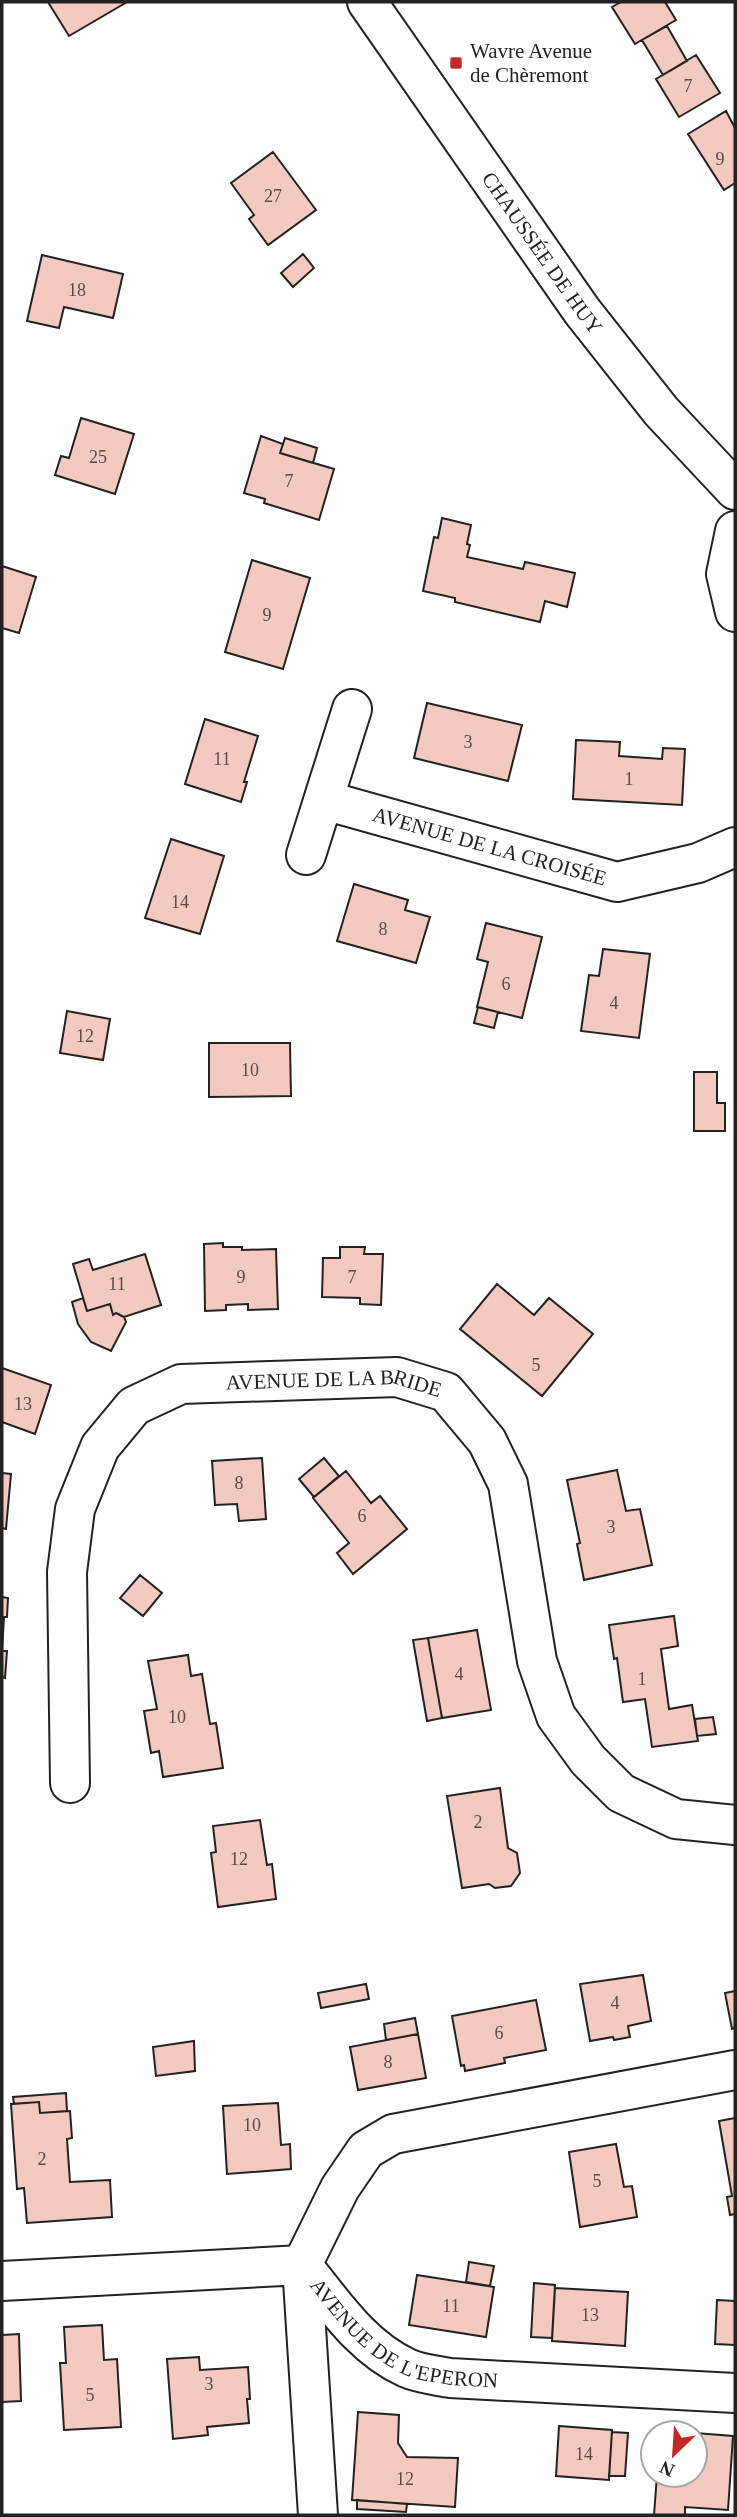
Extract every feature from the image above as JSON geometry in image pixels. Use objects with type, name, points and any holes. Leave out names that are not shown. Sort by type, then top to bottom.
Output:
[{"type":"street","name":"CHAUSSÉE DE HUY","points":[[367,2],[582,311],[661,411],[735,490]]},
{"type":"street","points":[[735,531],[726,573],[735,611]]},
{"type":"street","points":[[306,855],[352,709]]},
{"type":"street","name":"AVENUE DE LA CROISÉE","points":[[324,800],[617,882],[698,863],[735,847]]},
{"type":"street","name":"AVENUE DE LA BRIDE","points":[[70,1783],[67,1572],[75,1509],[100,1447],[134,1406],[181,1384],[397,1377],[446,1392],[487,1441],[508,1484],[537,1661],[556,1716],[588,1760],[621,1793],[676,1819],[735,1825]]},
{"type":"street","name":"AVENUE DE L'EPERON","points":[[735,2070],[393,2134],[366,2150],[340,2188],[302,2265],[357,2332],[380,2354],[410,2369],[450,2378],[735,2393]]},
{"type":"street","points":[[2,2281],[302,2265],[318,2515]]},
{"type":"building","points":[[48,2],[127,2],[69,36]]},
{"type":"building","points":[[621,2],[665,2],[676,20],[635,44],[612,7]]},
{"type":"building","points":[[667,26],[687,61],[663,75],[642,40]]},
{"type":"building","points":[[696,55],[720,93],[679,117],[656,79]]},
{"type":"building","points":[[726,111],[735,128],[735,183],[724,190],[688,134]]},
{"type":"building","points":[[273,152],[316,210],[268,245],[249,219],[254,215],[231,183]]},
{"type":"building","points":[[303,254],[314,268],[293,287],[281,273]]},
{"type":"building","points":[[42,255],[123,274],[113,318],[64,307],[59,328],[27,321]]},
{"type":"building","points":[[81,418],[134,434],[115,494],[55,475],[61,456],[69,458]]},
{"type":"building","points":[[261,436],[283,444],[280,453],[334,469],[319,520],[264,503],[265,499],[244,493]]},
{"type":"building","points":[[285,438],[317,448],[313,463],[280,453]]},
{"type":"building","points":[[442,518],[471,525],[467,557],[523,569],[525,562],[575,573],[567,607],[545,601],[540,622],[455,602],[455,598],[423,591],[434,537],[438,538]]},
{"type":"building","points":[[252,560],[310,578],[283,669],[225,652]]},
{"type":"building","points":[[2,566],[36,577],[19,633],[2,628]]},
{"type":"building","points":[[427,703],[522,725],[508,781],[414,758]]},
{"type":"building","points":[[205,719],[258,736],[241,802],[185,784]]},
{"type":"building","points":[[576,740],[620,742],[619,756],[662,759],[663,748],[685,749],[682,805],[573,799]]},
{"type":"building","points":[[171,839],[224,856],[200,934],[145,918]]},
{"type":"building","points":[[354,884],[408,900],[405,910],[430,917],[416,963],[337,941]]},
{"type":"building","points":[[486,923],[542,937],[522,1018],[477,1007],[488,962],[477,959]]},
{"type":"building","points":[[603,949],[650,954],[639,1038],[581,1031],[589,975],[599,976]]},
{"type":"building","points":[[478,1007],[498,1012],[494,1028],[474,1023]]},
{"type":"building","points":[[67,1011],[110,1019],[103,1060],[60,1053]]},
{"type":"building","points":[[209,1043],[290,1043],[291,1096],[209,1097]]},
{"type":"building","points":[[694,1072],[717,1072],[717,1103],[725,1103],[725,1131],[694,1131]]},
{"type":"building","points":[[223,1243],[223,1247],[242,1247],[242,1250],[276,1249],[278,1309],[248,1310],[248,1304],[226,1305],[226,1310],[205,1311],[204,1244]]},
{"type":"building","points":[[340,1247],[365,1247],[364,1254],[383,1254],[381,1305],[360,1304],[360,1298],[322,1297],[323,1258],[340,1258]]},
{"type":"building","points":[[145,1254],[161,1305],[124,1317],[116,1313],[113,1315],[110,1304],[87,1311],[73,1264],[89,1259],[93,1270]]},
{"type":"building","points":[[497,1284],[534,1315],[549,1298],[593,1334],[542,1396],[460,1329]]},
{"type":"building","points":[[83,1298],[87,1311],[110,1304],[113,1315],[116,1313],[124,1317],[126,1322],[111,1351],[91,1342],[78,1324],[72,1302]]},
{"type":"building","points":[[2,1368],[51,1385],[35,1434],[2,1422]]},
{"type":"building","points":[[262,1458],[266,1519],[239,1521],[237,1504],[215,1505],[212,1461]]},
{"type":"building","points":[[324,1458],[339,1476],[314,1497],[299,1479]]},
{"type":"building","points":[[617,1470],[626,1511],[640,1509],[652,1565],[584,1580],[577,1544],[580,1543],[567,1480]]},
{"type":"building","points":[[346,1471],[371,1503],[380,1496],[407,1529],[353,1574],[337,1553],[349,1543],[313,1498]]},
{"type":"building","points":[[2,1473],[11,1474],[6,1529],[2,1528]]},
{"type":"building","points":[[140,1575],[162,1593],[143,1616],[120,1598]]},
{"type":"building","points":[[2,1597],[8,1598],[7,1617],[2,1617]]},
{"type":"building","points":[[674,1616],[678,1646],[661,1649],[669,1709],[692,1705],[698,1741],[652,1747],[645,1699],[623,1702],[609,1625]]},
{"type":"building","points":[[2,1617],[4,1617],[2,1651]]},
{"type":"building","points":[[477,1630],[491,1710],[442,1718],[428,1638]]},
{"type":"building","points":[[428,1638],[442,1718],[427,1721],[413,1640]]},
{"type":"building","points":[[2,1651],[7,1651],[5,1678],[2,1677]]},
{"type":"building","points":[[188,1655],[191,1676],[202,1674],[210,1724],[216,1723],[223,1768],[163,1777],[159,1751],[151,1753],[144,1711],[157,1709],[148,1661]]},
{"type":"building","points":[[713,1717],[716,1734],[697,1736],[695,1719]]},
{"type":"building","points":[[500,1788],[508,1848],[517,1853],[520,1873],[511,1886],[495,1888],[489,1884],[462,1888],[447,1796]]},
{"type":"building","points":[[260,1820],[267,1865],[272,1864],[276,1899],[218,1907],[211,1853],[216,1852],[213,1826]]},
{"type":"building","points":[[643,1975],[651,2021],[628,2026],[630,2037],[590,2041],[580,1984]]},
{"type":"building","points":[[366,1984],[369,1999],[321,2008],[318,1993]]},
{"type":"building","points":[[735,1991],[735,2028],[732,2029],[725,1993]]},
{"type":"building","points":[[536,2000],[546,2050],[504,2058],[505,2063],[465,2071],[464,2065],[461,2066],[452,2016]]},
{"type":"building","points":[[415,2018],[418,2034],[386,2040],[384,2024]]},
{"type":"building","points":[[418,2034],[426,2078],[358,2090],[350,2047]]},
{"type":"building","points":[[194,2041],[195,2071],[156,2076],[153,2047]]},
{"type":"building","points":[[66,2093],[67,2111],[40,2113],[39,2102],[14,2104],[13,2097]]},
{"type":"building","points":[[39,2102],[40,2113],[70,2111],[72,2138],[67,2139],[70,2182],[110,2180],[112,2217],[27,2223],[24,2188],[17,2189],[11,2104]]},
{"type":"building","points":[[278,2103],[281,2145],[290,2144],[291,2169],[227,2174],[223,2106]]},
{"type":"building","points":[[735,2118],[735,2214],[730,2215],[727,2197],[732,2196],[719,2121]]},
{"type":"building","points":[[616,2144],[624,2187],[632,2186],[637,2217],[580,2227],[569,2152]]},
{"type":"building","points":[[469,2262],[494,2266],[490,2286],[466,2282]]},
{"type":"building","points":[[417,2275],[494,2287],[486,2337],[409,2325]]},
{"type":"building","points":[[534,2283],[555,2285],[552,2338],[531,2337]]},
{"type":"building","points":[[555,2288],[628,2292],[625,2346],[552,2341]]},
{"type":"building","points":[[717,2300],[735,2301],[735,2345],[715,2344]]},
{"type":"building","points":[[102,2325],[104,2360],[117,2359],[121,2427],[64,2430],[60,2363],[66,2363],[64,2327]]},
{"type":"building","points":[[19,2334],[21,2401],[2,2402],[2,2335]]},
{"type":"building","points":[[199,2357],[200,2370],[248,2367],[249,2423],[207,2427],[208,2435],[173,2439],[167,2359]]},
{"type":"building","points":[[358,2412],[399,2415],[398,2443],[407,2457],[458,2458],[455,2507],[352,2500]]},
{"type":"building","points":[[559,2426],[612,2430],[609,2480],[556,2476]]},
{"type":"building","points":[[612,2432],[628,2433],[625,2476],[609,2476]]},
{"type":"building","points":[[709,2434],[733,2436],[728,2510],[685,2507],[685,2515],[654,2515],[656,2489],[709,2489]]},
{"type":"building","points":[[357,2500],[407,2504],[406,2512],[357,2509]]},
{"type":"place","name":"Wavre Avenue de Chèremont","points":[[456,63]]}]
